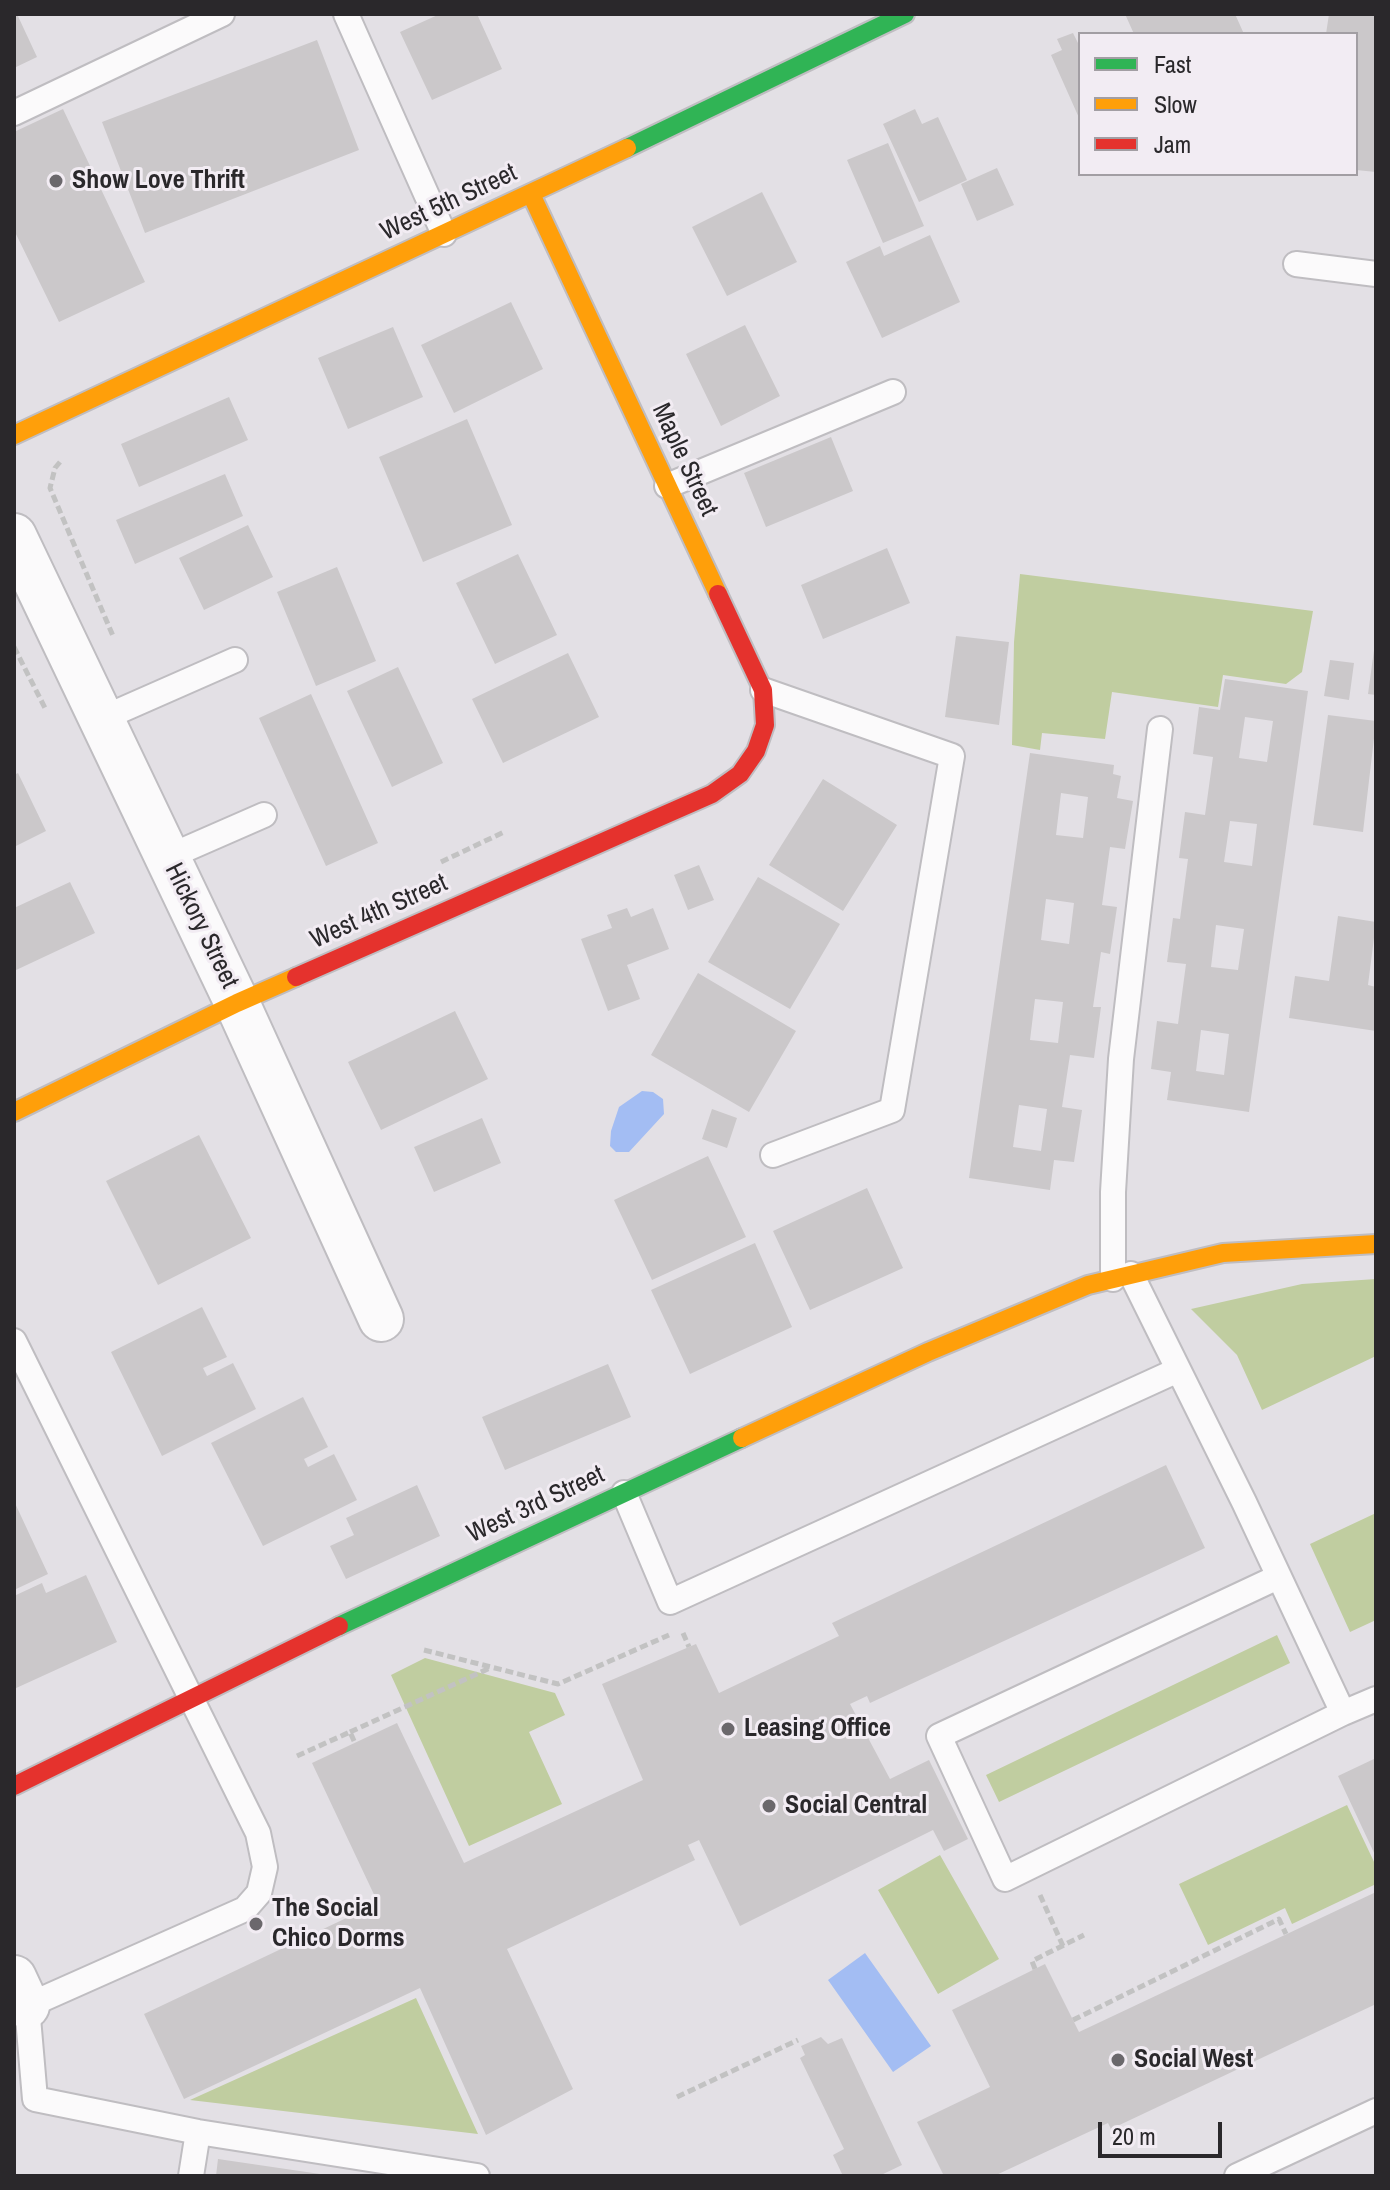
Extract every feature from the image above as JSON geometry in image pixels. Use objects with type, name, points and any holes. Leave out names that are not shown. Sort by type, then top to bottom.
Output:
[{"type":"street","name":"West 5th Street","points":[[14,435],[531,194],[905,14]]},
{"type":"street","name":"Maple Street","points":[[531,194],[763,690],[765,725],[756,751]]},
{"type":"street","name":"Hickory Street","points":[[14,536],[237,1003],[381,1319]]},
{"type":"street","name":"West 4th Street","points":[[14,1112],[237,1003],[712,794],[740,774],[756,751]]},
{"type":"street","name":"West 3rd Street","points":[[14,1786],[344,1623],[928,1352],[1088,1285],[1223,1253],[1376,1244]]},
{"type":"lane","points":[[14,113],[222,14]]},
{"type":"lane","points":[[346,14],[444,234]]},
{"type":"lane","points":[[1296,264],[1376,274]]},
{"type":"lane","points":[[667,486],[893,392]]},
{"type":"lane","points":[[101,719],[235,660]]},
{"type":"lane","points":[[763,690],[952,756],[892,1110],[773,1155]]},
{"type":"lane","points":[[1160,729],[1121,1059],[1113,1192],[1122,1276],[1178,1370],[1343,1713]]},
{"type":"lane","points":[[168,857],[264,815]]},
{"type":"lane","points":[[14,1341],[258,1833],[265,1867],[259,1893],[245,1909],[21,1992],[25,2097],[198,2132],[477,2176]]},
{"type":"lane","points":[[624,1493],[670,1602],[1178,1370]]},
{"type":"lane","points":[[1278,1577],[939,1736],[1005,1879],[1376,1699]]},
{"type":"lane","points":[[1237,2176],[1376,2111]]},
{"type":"lane","points":[[191,2176],[198,2132]]},
{"type":"path","points":[[50,488],[117,646]]},
{"type":"path","points":[[441,862],[504,832]]},
{"type":"path","points":[[684,1634],[689,1647]]},
{"type":"path","points":[[424,1650],[558,1684],[663,1637]]},
{"type":"path","points":[[297,1756],[490,1667]]},
{"type":"path","points":[[350,1732],[355,1743]]},
{"type":"path","points":[[1050,1916],[1063,1946]]},
{"type":"path","points":[[1073,2020],[1279,1919],[1286,1934]]},
{"type":"path","points":[[1035,1969],[1028,1962],[1084,1935]]},
{"type":"path","points":[[677,2097],[798,2040]]},
{"type":"green space","points":[[1020,574],[1313,611],[1302,672],[1286,684],[1223,675],[1218,707],[1112,692],[1105,739],[1042,733],[1040,750],[1012,745],[1014,642]]},
{"type":"green space","points":[[1376,1279],[1376,1356],[1262,1410],[1237,1355],[1191,1309],[1302,1284]]},
{"type":"green space","points":[[1376,1513],[1376,1620],[1350,1632],[1310,1544]]},
{"type":"green space","points":[[1277,1635],[1290,1663],[999,1802],[986,1775]]},
{"type":"green space","points":[[425,1658],[555,1693],[565,1715],[529,1732],[562,1804],[469,1846],[391,1675]]},
{"type":"green space","points":[[1347,1805],[1376,1866],[1376,1884],[1292,1924],[1285,1908],[1208,1945],[1179,1884]]},
{"type":"green space","points":[[940,1855],[999,1959],[938,1994],[878,1890]]},
{"type":"green space","points":[[416,1998],[478,2134],[190,2100]]},
{"type":"water","points":[[642,1091],[653,1092],[663,1099],[664,1114],[629,1152],[616,1152],[610,1146],[611,1131],[619,1107]]},
{"type":"water","points":[[865,1953],[931,2046],[893,2072],[828,1980]]},
{"type":"building","points":[[14,14],[17,14],[37,57],[14,68]]},
{"type":"building","points":[[440,14],[477,14],[502,69],[432,100],[400,32]]},
{"type":"building","points":[[1125,14],[1235,14],[1243,32],[1133,32]]},
{"type":"building","points":[[1329,14],[1376,14],[1376,172],[1358,170],[1358,32],[1326,32]]},
{"type":"building","points":[[1073,33],[1078,43],[1078,116],[1051,55],[1062,50],[1057,39]]},
{"type":"building","points":[[317,40],[359,150],[145,233],[102,122]]},
{"type":"building","name":"Show Love Thrift","points":[[63,109],[145,282],[59,322],[14,230],[14,132]]},
{"type":"building","points":[[915,109],[922,124],[938,117],[967,180],[919,202],[883,124]]},
{"type":"building","points":[[888,143],[924,226],[883,243],[847,160]]},
{"type":"building","points":[[997,168],[1014,205],[977,221],[961,184]]},
{"type":"building","points":[[762,192],[797,262],[727,296],[692,227]]},
{"type":"building","points":[[930,235],[960,302],[882,338],[846,262],[880,246],[884,256]]},
{"type":"building","points":[[511,302],[543,369],[454,413],[421,345]]},
{"type":"building","points":[[745,325],[780,396],[721,426],[686,354]]},
{"type":"building","points":[[393,327],[423,397],[348,429],[318,358]]},
{"type":"building","points":[[229,397],[248,440],[139,487],[121,444]]},
{"type":"building","points":[[467,419],[512,525],[423,562],[379,457]]},
{"type":"building","points":[[831,437],[853,491],[766,527],[744,473]]},
{"type":"building","points":[[225,474],[243,516],[135,564],[116,520]]},
{"type":"building","points":[[248,525],[273,577],[204,610],[179,558]]},
{"type":"building","points":[[887,548],[910,603],[823,639],[801,585]]},
{"type":"building","points":[[518,554],[557,635],[495,664],[456,583]]},
{"type":"building","points":[[337,567],[376,661],[316,686],[277,592]]},
{"type":"building","points":[[956,636],[1009,642],[999,725],[945,717]]},
{"type":"building","points":[[1376,650],[1376,695],[1368,694]]},
{"type":"building","points":[[568,653],[599,717],[503,763],[472,699]]},
{"type":"building","points":[[1330,660],[1354,663],[1349,700],[1324,696]]},
{"type":"building","points":[[398,667],[443,763],[392,787],[347,691]]},
{"type":"building","points":[[1225,679],[1308,691],[1249,1112],[1167,1100],[1171,1072],[1151,1069],[1157,1021],[1178,1024],[1186,964],[1167,962],[1173,918],[1180,919],[1188,859],[1179,858],[1185,812],[1205,815],[1213,757],[1193,754],[1199,707],[1220,710]],"holes":[[[1245,717],[1273,721],[1267,762],[1239,758]],[[1230,821],[1257,824],[1252,866],[1224,862]],[[1216,925],[1244,929],[1238,970],[1211,967]],[[1201,1030],[1229,1034],[1224,1075],[1196,1071]]]},
{"type":"building","points":[[311,694],[378,843],[326,866],[259,718]]},
{"type":"building","points":[[1328,715],[1376,721],[1363,832],[1313,825]]},
{"type":"building","points":[[1030,753],[1114,765],[1113,774],[1121,776],[1117,798],[1133,801],[1125,849],[1110,847],[1102,905],[1117,907],[1110,954],[1101,952],[1093,1007],[1101,1007],[1094,1058],[1070,1055],[1062,1107],[1082,1110],[1074,1162],[1054,1160],[1050,1190],[969,1178]],"holes":[[[1061,793],[1088,797],[1083,838],[1056,835]],[[1046,899],[1074,903],[1069,944],[1041,940]],[[1035,999],[1063,1002],[1058,1043],[1030,1040]],[[1019,1105],[1047,1109],[1041,1151],[1013,1147]]]},
{"type":"building","points":[[18,773],[46,831],[14,847],[14,775]]},
{"type":"building","points":[[823,779],[897,825],[843,911],[769,865]]},
{"type":"building","points":[[699,865],[714,900],[688,910],[674,875]]},
{"type":"building","points":[[758,877],[840,924],[790,1009],[708,962]]},
{"type":"building","points":[[70,882],[95,933],[14,971],[14,908]]},
{"type":"building","points":[[627,908],[631,917],[653,908],[669,949],[627,965],[640,999],[608,1011],[581,939],[612,928],[607,915]]},
{"type":"building","points":[[1338,916],[1376,922],[1368,985],[1376,987],[1376,1031],[1289,1018],[1295,976],[1329,981]]},
{"type":"building","points":[[698,973],[796,1031],[749,1112],[651,1055]]},
{"type":"building","points":[[455,1011],[488,1079],[381,1130],[348,1062]]},
{"type":"building","points":[[712,1109],[737,1118],[727,1148],[702,1139]]},
{"type":"building","points":[[482,1118],[501,1163],[434,1192],[414,1147]]},
{"type":"building","points":[[199,1135],[251,1238],[158,1285],[106,1181]]},
{"type":"building","points":[[708,1156],[746,1237],[652,1280],[614,1200]]},
{"type":"building","points":[[867,1188],[903,1268],[810,1310],[773,1231]]},
{"type":"building","points":[[755,1243],[792,1327],[690,1374],[651,1290]]},
{"type":"building","points":[[202,1307],[227,1357],[203,1368],[207,1376],[233,1363],[256,1409],[162,1456],[111,1352]]},
{"type":"building","points":[[608,1364],[631,1417],[505,1470],[482,1417]]},
{"type":"building","points":[[303,1397],[328,1447],[304,1459],[308,1467],[334,1454],[357,1500],[263,1546],[211,1443]]},
{"type":"building","name":"Social Central","points":[[1166,1465],[1205,1548],[870,1703],[867,1696],[850,1704],[890,1779],[929,1760],[968,1839],[944,1851],[933,1830],[740,1926],[699,1840],[688,1845],[695,1860],[507,1949],[573,2089],[486,2135],[420,1988],[184,2099],[144,2014],[378,1903],[312,1763],[397,1723],[464,1863],[643,1780],[602,1684],[696,1644],[719,1693],[839,1636],[832,1623]]},
{"type":"building","points":[[417,1485],[440,1536],[346,1579],[330,1546],[354,1535],[346,1518]]},
{"type":"building","points":[[14,1501],[48,1574],[14,1590]]},
{"type":"building","points":[[86,1575],[117,1642],[14,1689],[14,1596],[42,1583],[46,1593]]},
{"type":"building","points":[[1376,1758],[1376,1857],[1338,1776]]},
{"type":"building","name":"Social West","points":[[1376,1892],[1376,2004],[1111,2129],[1108,2123],[994,2176],[944,2176],[917,2122],[990,2087],[952,2010],[1045,1964],[1079,2032]]},
{"type":"building","points":[[821,2037],[828,2044],[842,2038],[902,2165],[879,2176],[843,2176],[833,2155],[844,2149],[800,2058],[805,2055],[801,2046]]},
{"type":"building","points":[[218,2159],[320,2174],[320,2176],[216,2176]]},
{"type":"traffic: fast","points":[[627,148],[905,14]]},
{"type":"traffic: fast","points":[[339,1626],[742,1438]]},
{"type":"traffic: slow","points":[[14,435],[627,148]]},
{"type":"traffic: slow","points":[[531,194],[718,594]]},
{"type":"traffic: slow","points":[[14,1112],[296,977]]},
{"type":"traffic: slow","points":[[742,1438],[928,1352],[1088,1285],[1223,1253],[1376,1244]]},
{"type":"traffic: jam","points":[[296,977],[712,794],[740,774],[756,751],[765,725],[763,690],[718,594]]},
{"type":"traffic: jam","points":[[14,1786],[339,1626]]},
{"type":"place","name":"Show Love Thrift","points":[[56,181]]},
{"type":"place","name":"Leasing Office","points":[[728,1729]]},
{"type":"place","name":"Social Central","points":[[769,1806]]},
{"type":"place","name":"The Social Chico Dorms","points":[[256,1924]]},
{"type":"place","name":"Social West","points":[[1118,2060]]}]
